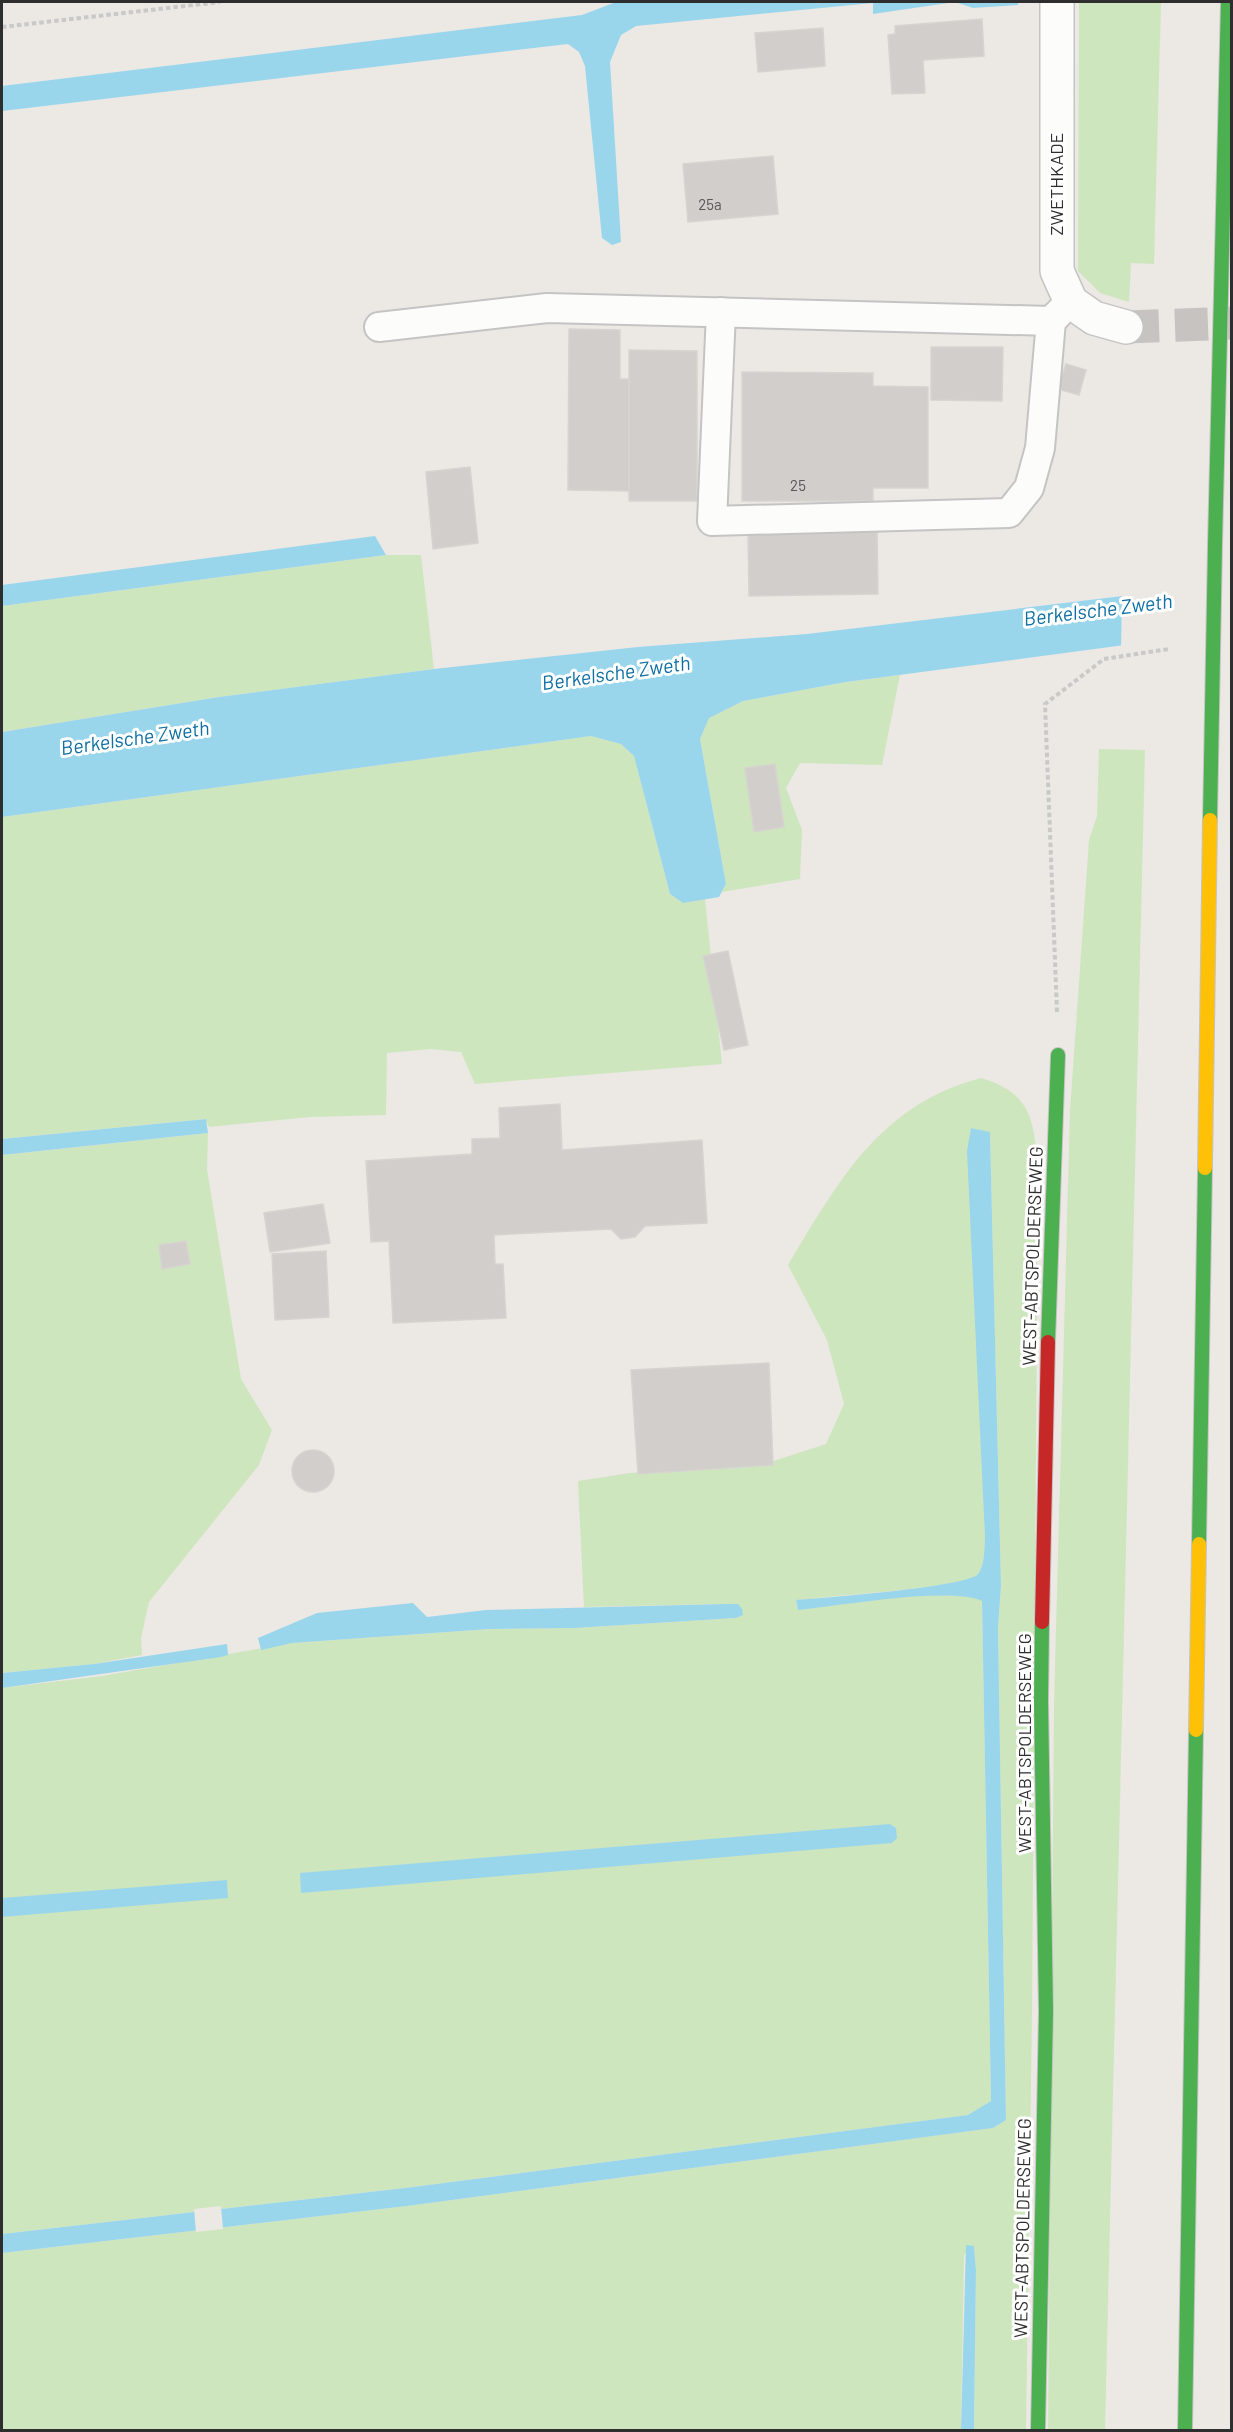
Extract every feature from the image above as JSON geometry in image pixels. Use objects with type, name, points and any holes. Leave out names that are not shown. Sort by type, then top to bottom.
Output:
[{"type":"main road","points":[[1185,2430],[1213,654],[1228,2]]},
{"type":"main road","name":"WEST-ABTSPOLDERSEWEG","points":[[1038,2430],[1046,2011],[1041,1690],[1047,1348],[1058,1055]]},
{"type":"street","name":"ZWETHKADE","points":[[1057,2],[1057,271],[1061,311]]},
{"type":"street","points":[[1061,311],[1126,327]]},
{"type":"lane","points":[[379,327],[548,308],[721,312],[1061,311],[1040,448],[1029,488],[1009,513],[712,521],[721,312]]},
{"type":"path","points":[[2,27],[220,2]]},
{"type":"path","points":[[1058,1055],[1045,704],[1104,658],[1173,648]]},
{"type":"green space","points":[[1079,2],[1161,2],[1154,264],[1131,263],[1129,302],[1100,293],[1078,271]]},
{"type":"green space","points":[[386,555],[421,555],[434,669],[219,697],[2,732],[2,606]]},
{"type":"green space","points":[[900,675],[882,765],[800,763],[786,788],[802,830],[800,879],[722,892],[726,884],[700,739],[708,718],[743,701],[846,682]]},
{"type":"green space","points":[[591,736],[621,744],[634,756],[670,894],[683,903],[705,899],[722,1064],[475,1084],[461,1052],[431,1049],[387,1053],[386,1115],[310,1117],[209,1127],[205,1119],[2,1139],[2,817]]},
{"type":"green space","points":[[1099,749],[1145,750],[1105,2430],[1048,2430],[1054,1704],[1070,1111],[1089,840],[1097,816]]},
{"type":"green space","points":[[981,1078],[1011,1092],[1028,1112],[1035,1138],[1038,1170],[1032,2013],[1026,2430],[974,2430],[976,2270],[974,2246],[964,2255],[961,2430],[2,2430],[2,2253],[407,2206],[992,2128],[1006,2120],[998,1628],[1001,1586],[990,1133],[971,1128],[985,1538],[982,1566],[978,1574],[949,1584],[796,1601],[798,1609],[920,1596],[966,1596],[982,1600],[991,2101],[969,2115],[405,2188],[2,2234],[2,1688],[102,1676],[292,1643],[490,1629],[575,1628],[736,1618],[742,1615],[725,1604],[584,1607],[578,1481],[630,1473],[761,1465],[826,1444],[844,1404],[827,1340],[788,1265],[825,1204],[865,1150],[915,1107],[946,1090]]},
{"type":"green space","points":[[208,1133],[207,1169],[241,1379],[272,1430],[259,1465],[149,1602],[141,1638],[142,1655],[94,1664],[2,1673],[2,1155]]},
{"type":"water","points":[[616,2],[955,2],[873,14],[873,3],[636,26],[621,35],[610,62],[621,242],[612,245],[602,238],[585,66],[579,52],[568,44],[2,111],[2,86],[582,15]]},
{"type":"water","points":[[955,2],[1018,2],[1018,5],[973,8]]},
{"type":"water","points":[[375,536],[386,555],[2,606],[2,585]]},
{"type":"water","name":"Berkelsche Zweth","points":[[1148,593],[1147,642],[846,682],[743,701],[709,718],[700,739],[726,884],[719,897],[683,903],[670,894],[634,756],[621,744],[591,736],[2,817],[2,732],[219,697],[434,669],[638,647],[807,634]]},
{"type":"water","points":[[206,1119],[208,1133],[2,1155],[2,1139]]},
{"type":"water","points":[[971,1128],[990,1132],[1001,1586],[998,1628],[1006,2120],[993,2128],[407,2206],[2,2253],[2,2234],[405,2188],[968,2115],[991,2101],[982,1601],[967,1597],[921,1596],[798,1610],[796,1600],[949,1583],[968,1579],[978,1574],[982,1566],[985,1538],[967,1151]]},
{"type":"water","points":[[413,1603],[427,1617],[486,1610],[725,1604],[738,1604],[743,1615],[736,1618],[575,1628],[490,1629],[292,1643],[261,1650],[258,1638],[317,1613]]},
{"type":"water","points":[[227,1644],[228,1655],[221,1657],[2,1688],[2,1673],[94,1664]]},
{"type":"water","points":[[890,1824],[896,1828],[897,1838],[892,1843],[301,1893],[300,1873]]},
{"type":"water","points":[[227,1880],[228,1898],[2,1917],[2,1898]]},
{"type":"water","points":[[966,2245],[974,2246],[976,2270],[974,2430],[961,2430]]},
{"type":"pier","points":[[1232,569],[1232,630],[1121,649],[1122,593],[1147,590]]},
{"type":"pier","points":[[221,2206],[223,2229],[196,2232],[194,2209]]},
{"type":"building","points":[[982,19],[984,56],[923,60],[925,93],[892,94],[888,35],[895,34],[895,26]]},
{"type":"building","points":[[823,28],[825,66],[758,72],[755,33]]},
{"type":"building","points":[[773,156],[778,214],[688,222],[683,164]]},
{"type":"building","points":[[569,329],[620,330],[620,379],[629,379],[629,491],[568,490]]},
{"type":"building","points":[[931,347],[1003,347],[1002,401],[931,400]]},
{"type":"building","points":[[629,350],[697,351],[697,501],[629,501]]},
{"type":"building","points":[[1066,364],[1086,370],[1079,395],[1058,389]]},
{"type":"building","points":[[742,372],[873,373],[873,386],[928,387],[928,488],[873,488],[873,501],[742,501]]},
{"type":"building","points":[[470,467],[478,543],[433,549],[426,472]]},
{"type":"building","points":[[877,529],[878,594],[749,596],[748,531]]},
{"type":"building","points":[[775,764],[784,827],[754,832],[745,768]]},
{"type":"building","points":[[728,951],[748,1045],[724,1050],[703,956]]},
{"type":"building","points":[[560,1104],[562,1150],[702,1140],[707,1223],[645,1226],[635,1237],[621,1239],[611,1229],[494,1235],[495,1264],[503,1264],[506,1318],[393,1323],[389,1241],[371,1242],[366,1161],[472,1154],[472,1139],[500,1138],[499,1108]]},
{"type":"building","points":[[323,1204],[330,1243],[270,1252],[264,1213]]},
{"type":"building","points":[[186,1241],[190,1264],[162,1269],[159,1245]]},
{"type":"building","points":[[326,1251],[329,1317],[275,1320],[272,1254]]},
{"type":"building","points":[[769,1363],[773,1465],[638,1474],[631,1370]]},
{"type":"building","points":[[313,1450],[328,1456],[334,1471],[328,1486],[313,1492],[298,1486],[292,1471],[298,1456]]},
{"type":"tunnel","points":[[1126,327],[1232,323]]},
{"type":"traffic: fast","points":[[1215,544],[1228,2]]},
{"type":"traffic: fast","points":[[1213,654],[1215,544]]},
{"type":"traffic: fast","points":[[1210,820],[1213,654]]},
{"type":"traffic: fast","points":[[1048,1342],[1058,1055]]},
{"type":"traffic: fast","points":[[1199,1544],[1205,1168]]},
{"type":"traffic: fast","points":[[1038,2430],[1046,2011],[1041,1701],[1042,1622]]},
{"type":"traffic: fast","points":[[1185,2430],[1196,1730]]},
{"type":"traffic: slow","points":[[1205,1168],[1210,820]]},
{"type":"traffic: slow","points":[[1196,1730],[1199,1544]]},
{"type":"traffic: jam","points":[[1042,1622],[1048,1342]]}]
